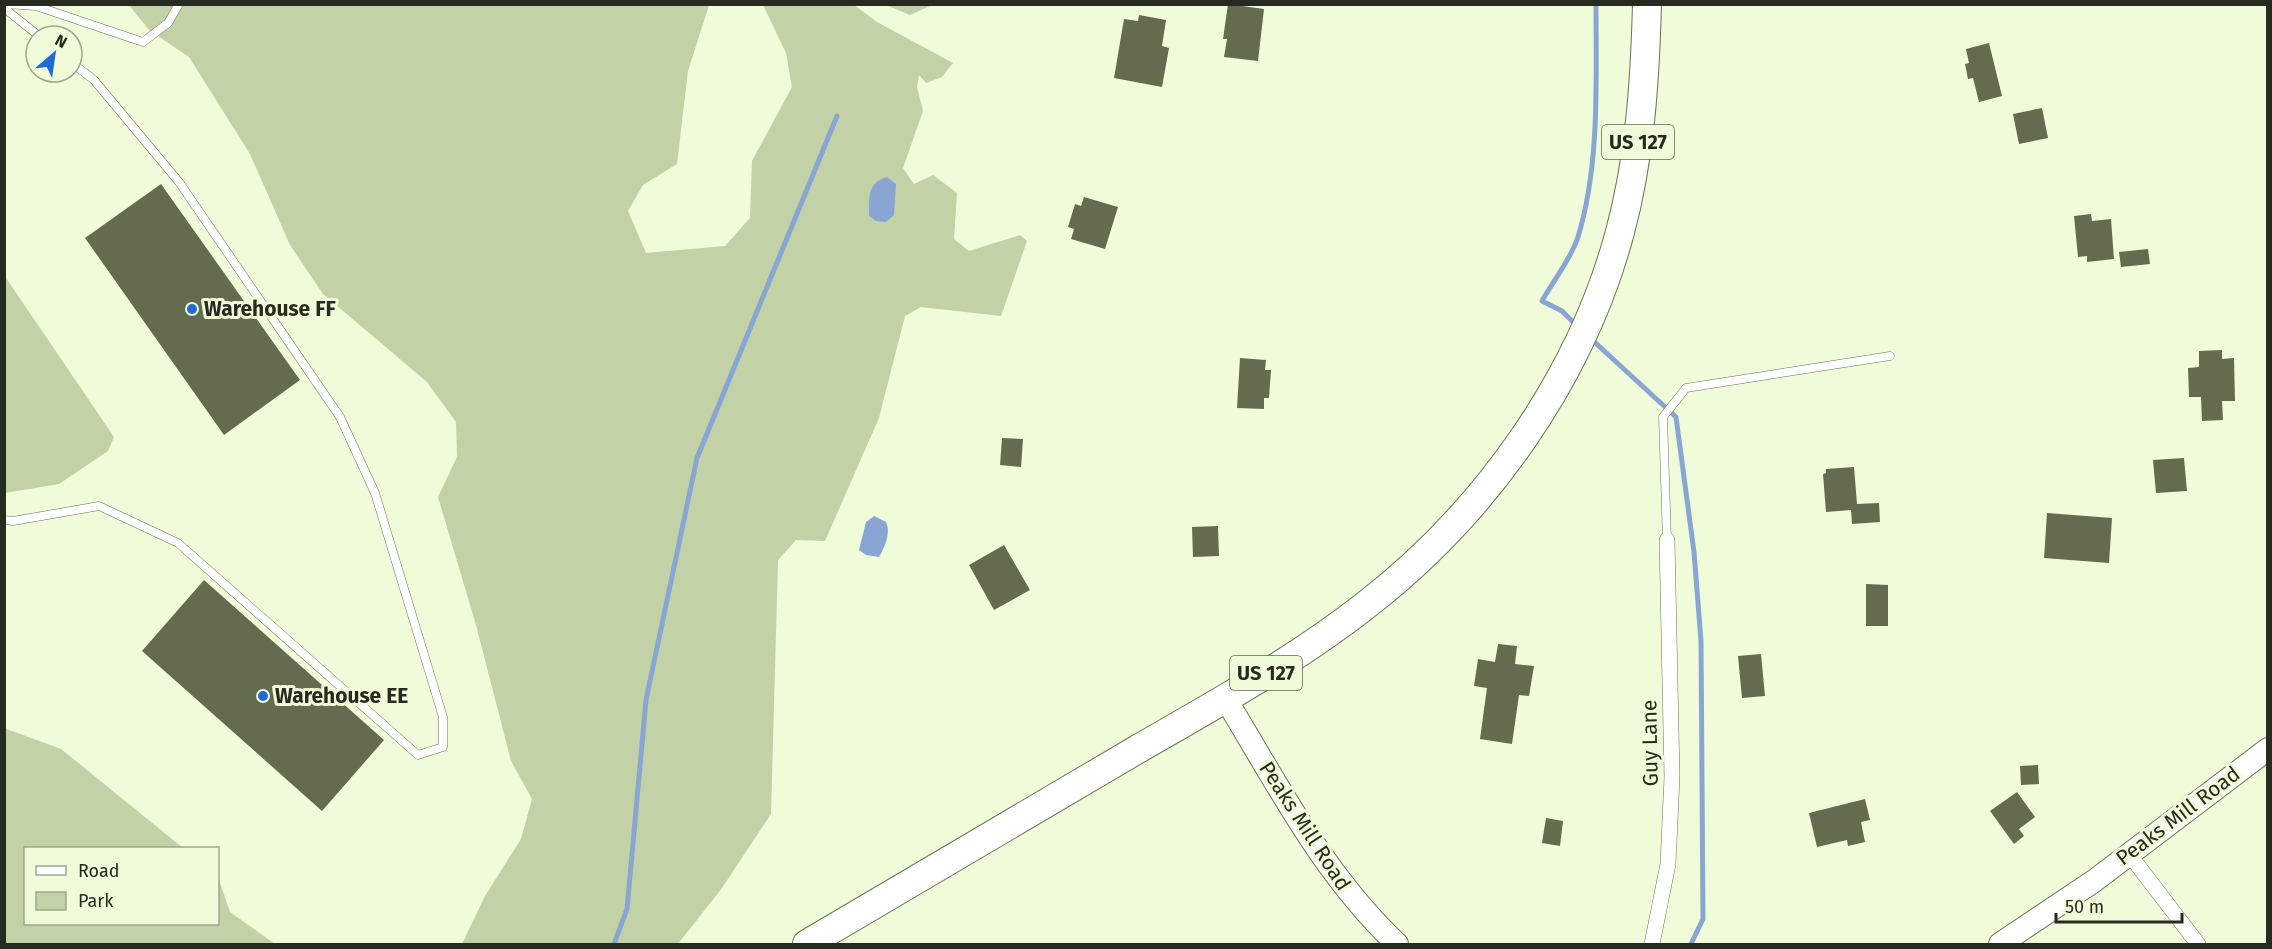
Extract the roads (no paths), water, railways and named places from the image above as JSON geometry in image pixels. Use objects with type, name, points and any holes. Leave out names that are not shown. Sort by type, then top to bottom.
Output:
[{"type":"highway","name":"US 127","points":[[807,945],[1225,698],[1337,627],[1407,571],[1468,508],[1534,421],[1567,363],[1594,308],[1621,231],[1637,150],[1644,84],[1647,4]]},
{"type":"street","name":"Guy Lane","points":[[1652,945],[1668,864],[1672,777],[1667,540]]},
{"type":"street","name":"Peaks Mill Road","points":[[1225,698],[1324,860],[1346,891],[1397,945]]},
{"type":"street","name":"Peaks Mill Road","points":[[2000,945],[2129,854],[2268,749]]},
{"type":"street","points":[[2129,854],[2198,945]]},
{"type":"lane","points":[[5,6],[36,6],[143,42],[168,23],[179,4]]},
{"type":"lane","points":[[5,6],[25,24]]},
{"type":"lane","points":[[4,520],[13,521],[99,506],[178,543],[418,755],[443,747],[443,717],[375,493],[340,417],[179,182],[94,80],[84,72]]},
{"type":"lane","points":[[1667,540],[1663,417],[1686,388],[1890,356]]},
{"type":"water","points":[[887,177],[896,184],[894,215],[886,222],[876,221],[869,216],[870,192],[880,179]]},
{"type":"water","points":[[874,516],[886,522],[888,530],[887,540],[879,557],[866,555],[859,550],[866,522]]},
{"type":"waterway","points":[[1576,325],[1562,311],[1542,301],[1575,245],[1585,209],[1595,122],[1596,4]]},
{"type":"waterway","points":[[614,944],[627,909],[646,700],[697,458],[837,116]]},
{"type":"waterway","points":[[1589,337],[1676,417],[1694,552],[1701,641],[1703,919],[1691,944]]},
{"type":"place","name":"Warehouse FF","points":[[192,309]]},
{"type":"place","name":"Warehouse EE","points":[[263,696]]}]
